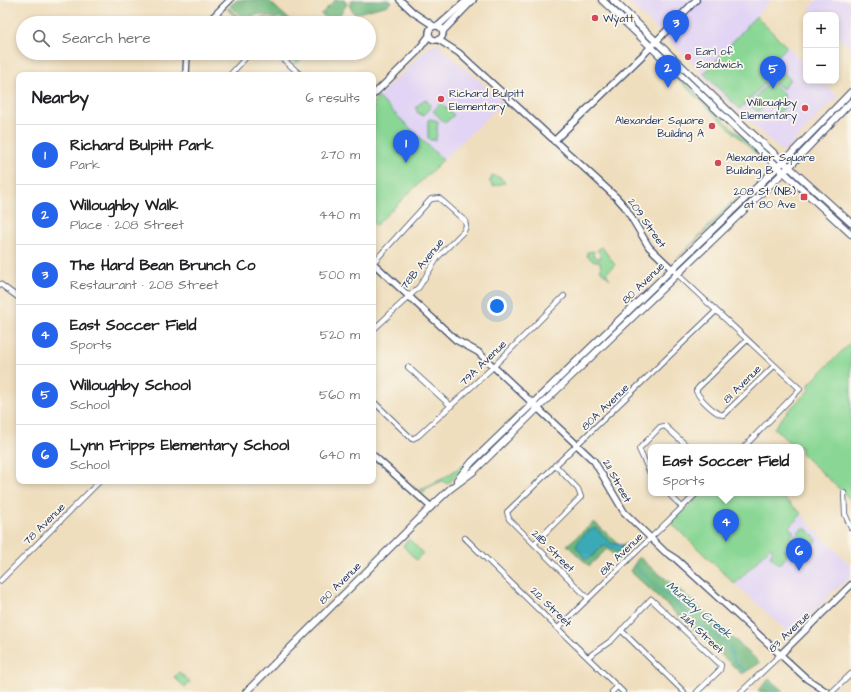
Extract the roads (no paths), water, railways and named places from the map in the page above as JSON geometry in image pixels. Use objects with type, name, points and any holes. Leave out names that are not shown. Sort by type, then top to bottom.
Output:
[{"type":"main road","points":[[602,0],[783,172],[851,234]]},
{"type":"main road","points":[[613,0],[783,162],[851,223]]},
{"type":"main road","name":"80 Avenue","points":[[246,692],[431,507],[450,489],[474,471],[538,408],[851,92]]},
{"type":"main road","name":"80 Avenue","points":[[450,489],[472,462],[533,403],[789,167],[851,102]]},
{"type":"street","points":[[214,16],[230,0]]},
{"type":"street","name":"209 Street","points":[[400,0],[414,13],[432,37],[459,54]]},
{"type":"street","points":[[376,92],[432,37],[436,26],[467,0]]},
{"type":"street","points":[[432,37],[443,33],[473,0]]},
{"type":"street","points":[[554,141],[696,0]]},
{"type":"street","name":"209 Street","points":[[414,13],[436,26],[459,54],[617,198],[625,208],[649,247],[800,389],[747,444]]},
{"type":"street","points":[[186,72],[187,60]]},
{"type":"street","points":[[234,72],[244,60]]},
{"type":"street","points":[[284,60],[298,72]]},
{"type":"street","name":"78B Avenue","points":[[376,260],[389,248],[405,227],[431,200],[435,198],[439,198],[465,221],[466,226],[464,231],[438,257],[424,281],[409,297],[376,326]]},
{"type":"street","name":"211 Street","points":[[376,266],[456,340],[478,352],[578,444],[600,467],[621,509],[665,552],[676,559],[809,681],[827,692]]},
{"type":"street","points":[[0,284],[16,296]]},
{"type":"street","name":"79A Avenue","points":[[376,404],[412,438],[418,436],[494,367],[564,296]]},
{"type":"street","name":"80A Avenue","points":[[507,515],[509,510],[554,465],[578,444],[716,311]]},
{"type":"street","name":"81 Avenue","points":[[747,340],[700,385],[696,391],[711,407],[722,415],[774,366]]},
{"type":"street","points":[[408,367],[451,406]]},
{"type":"street","points":[[648,468],[639,449],[640,446],[662,426],[684,444]]},
{"type":"street","points":[[376,458],[431,507]]},
{"type":"street","points":[[534,544],[576,502],[581,494],[578,489],[554,465]]},
{"type":"street","name":"78 Avenue","points":[[0,581],[97,484]]},
{"type":"street","points":[[844,493],[845,514],[851,528]]},
{"type":"street","points":[[671,496],[682,507]]},
{"type":"street","name":"81A Avenue","points":[[558,628],[693,496]]},
{"type":"street","name":"211B Street","points":[[507,515],[588,598]]},
{"type":"street","name":"212 Street","points":[[465,538],[622,692]]},
{"type":"street","name":"83 Avenue","points":[[741,692],[851,585]]},
{"type":"street","name":"211A Street","points":[[621,630],[651,599],[722,666],[720,670],[697,692]]},
{"type":"street","points":[[588,657],[612,640],[621,630],[684,692]]},
{"type":"street","points":[[832,692],[851,674]]},
{"type":"street","points":[[612,692],[617,687]]},
{"type":"water","points":[[595,528],[611,543],[625,546],[626,548],[617,552],[606,546],[602,547],[593,556],[585,559],[576,546],[584,535]]},
{"type":"waterway","name":"Munday Creek","points":[[635,566],[697,623],[729,645],[735,663],[746,671]]},
{"type":"waterway","name":"Munday Creek","points":[[766,683],[776,692]]},
{"type":"place","name":"Wyatt","points":[[595,18]]},
{"type":"place","name":"The Hard Bean Brunch Co","points":[[676,43]]},
{"type":"place","name":"Earl of Sandwich","points":[[688,57]]},
{"type":"place","name":"Willoughby Walk","points":[[668,88]]},
{"type":"place","name":"Willoughby School","points":[[773,89]]},
{"type":"place","name":"Richard Bulpitt Elementary","points":[[441,99]]},
{"type":"place","name":"Willoughby Elementary","points":[[805,108]]},
{"type":"place","name":"Alexander Square Building A","points":[[712,126]]},
{"type":"place","name":"Richard Bulpitt Park","points":[[406,163]]},
{"type":"place","name":"Alexander Square Building B","points":[[718,163]]},
{"type":"place","name":"208 St (NB) at 80 Ave","points":[[804,197]]},
{"type":"place","name":"East Soccer Field","points":[[726,542]]},
{"type":"place","name":"Lynn Fripps Elementary School","points":[[799,571]]}]
